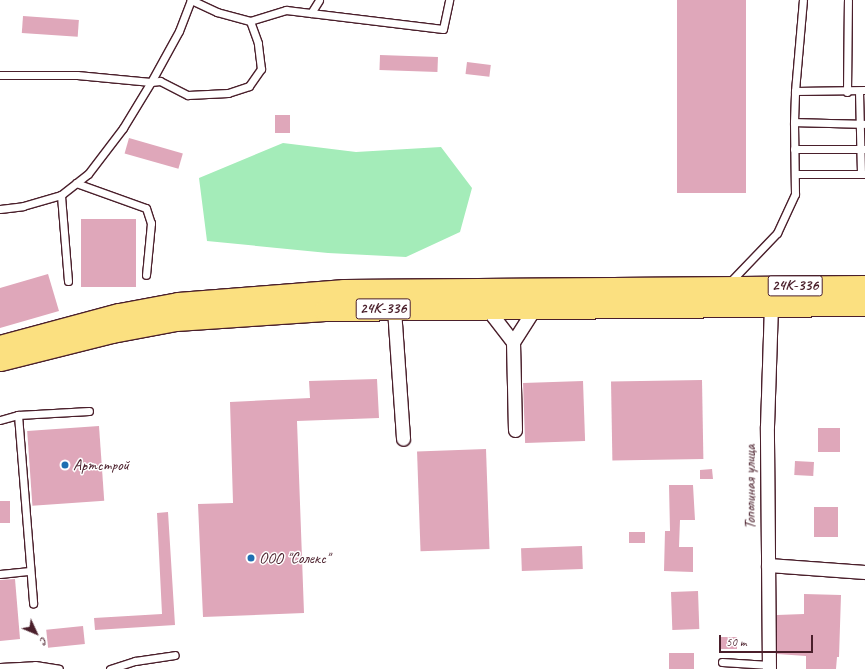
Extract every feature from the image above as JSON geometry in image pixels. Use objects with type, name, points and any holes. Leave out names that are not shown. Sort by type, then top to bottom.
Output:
[{"type":"main road","name":"24К-336","points":[[0,346],[119,314],[178,303],[344,290],[865,286]]},
{"type":"main road","name":"24К-336","points":[[0,360],[112,332],[176,320],[325,310],[536,306],[865,305]]},
{"type":"street","name":"Тополиная улица","points":[[769,667],[767,426],[771,305]]},
{"type":"street","points":[[515,430],[514,342],[536,306]]},
{"type":"street","points":[[486,307],[514,342]]},
{"type":"street","points":[[394,309],[403,439]]},
{"type":"street","points":[[768,565],[865,572]]},
{"type":"lane","points":[[0,209],[23,206],[61,195],[88,174],[123,128],[151,82],[179,31],[191,0],[217,12],[250,21],[286,10],[443,29],[448,0]]},
{"type":"lane","points":[[311,14],[319,0]]},
{"type":"lane","points":[[725,287],[777,233],[795,194],[795,92],[803,0]]},
{"type":"lane","points":[[847,92],[848,0]]},
{"type":"lane","points":[[0,75],[77,75],[151,82],[160,81],[188,95],[228,93],[249,86],[261,68],[258,43],[250,21]]},
{"type":"lane","points":[[795,92],[847,92],[862,90],[863,174],[798,174]]},
{"type":"lane","points":[[794,122],[862,124]]},
{"type":"lane","points":[[794,149],[863,149]]},
{"type":"lane","points":[[76,183],[97,193],[146,208],[151,223],[146,275]]},
{"type":"lane","points":[[61,195],[68,281]]},
{"type":"lane","points":[[0,420],[18,415],[89,411]]},
{"type":"lane","points":[[18,415],[33,603]]},
{"type":"lane","points":[[0,574],[30,571]]},
{"type":"lane","points":[[110,669],[135,661],[175,655]]},
{"type":"lane","points":[[722,662],[753,662],[769,667]]},
{"type":"lane","points":[[0,667],[35,665],[59,669]]},
{"type":"green space","points":[[283,143],[356,152],[441,147],[472,188],[460,232],[406,257],[328,253],[207,241],[199,178]]},
{"type":"building","points":[[677,0],[746,0],[746,193],[677,193]]},
{"type":"building","points":[[23,16],[79,20],[78,37],[22,33]]},
{"type":"building","points":[[380,55],[438,57],[437,72],[379,70]]},
{"type":"building","points":[[467,62],[491,65],[489,77],[466,74]]},
{"type":"building","points":[[275,115],[290,115],[290,133],[275,133]]},
{"type":"building","points":[[129,138],[183,153],[178,169],[125,153]]},
{"type":"building","points":[[81,219],[136,219],[136,287],[81,287]]},
{"type":"building","points":[[48,274],[59,311],[0,328],[0,288]]},
{"type":"building","name":"ООО \"Солекс\"","points":[[377,379],[379,418],[297,421],[304,613],[203,617],[198,504],[233,503],[230,402],[310,398],[309,381]]},
{"type":"building","points":[[702,380],[703,459],[612,461],[611,382]]},
{"type":"building","points":[[583,381],[585,441],[525,443],[523,383]]},
{"type":"building","name":"Артстрой","points":[[99,426],[104,501],[32,506],[27,431]]},
{"type":"building","points":[[818,428],[840,428],[840,452],[818,452]]},
{"type":"building","points":[[486,449],[489,549],[421,551],[417,451]]},
{"type":"building","points":[[795,461],[814,462],[813,476],[794,475]]},
{"type":"building","points":[[712,469],[713,479],[700,479],[700,470]]},
{"type":"building","points":[[669,485],[693,485],[695,520],[680,520],[679,547],[693,547],[693,572],[664,571],[665,531],[670,531]]},
{"type":"building","points":[[0,501],[10,501],[10,523],[0,523]]},
{"type":"building","points":[[814,507],[838,507],[838,537],[814,537]]},
{"type":"building","points":[[168,512],[175,625],[95,630],[94,618],[162,614],[157,513]]},
{"type":"building","points":[[629,532],[645,532],[645,543],[629,543]]},
{"type":"building","points":[[582,546],[583,569],[522,571],[521,548]]},
{"type":"building","points":[[15,579],[20,639],[0,641],[0,580]]},
{"type":"building","points":[[698,591],[699,629],[672,630],[671,592]]},
{"type":"building","points":[[804,594],[841,595],[839,657],[837,657],[836,669],[806,669],[806,656],[777,654],[777,615],[804,614]]},
{"type":"building","points":[[83,626],[85,644],[48,648],[46,630]]},
{"type":"building","points":[[721,637],[737,637],[737,649],[721,649]]},
{"type":"building","points":[[669,653],[694,653],[694,669],[669,669]]},
{"type":"place","name":"Артстрой","points":[[65,465]]},
{"type":"place","name":"ООО \"Солекс\"","points":[[251,558]]}]
